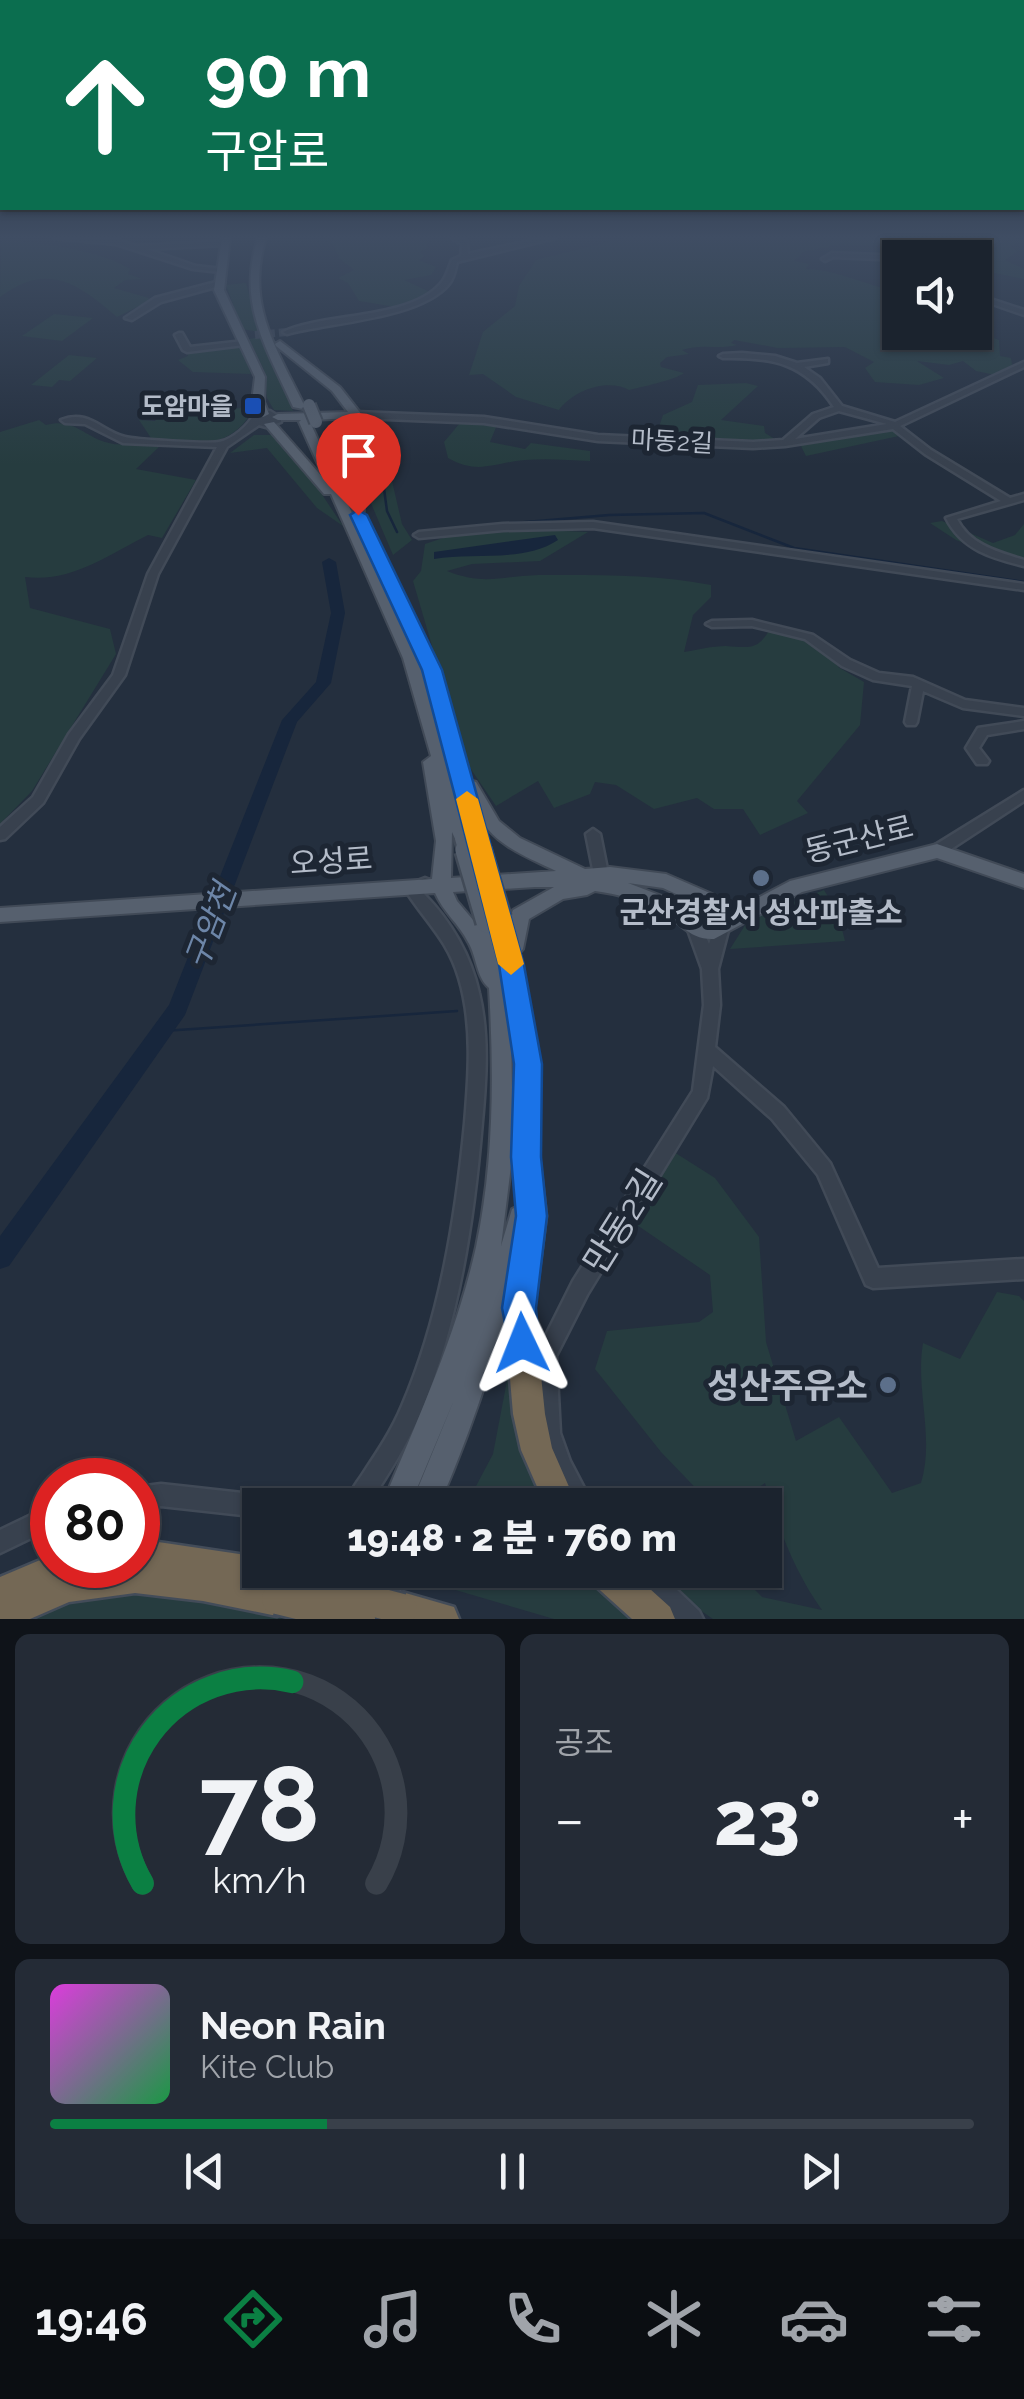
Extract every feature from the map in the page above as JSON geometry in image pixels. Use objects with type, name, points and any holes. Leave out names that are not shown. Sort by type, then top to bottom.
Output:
[{"type":"highway","points":[[526,1157],[532,1216],[519,1308],[533,1432],[554,1488]]},
{"type":"highway","points":[[160,1561],[242,1579]]},
{"type":"highway","points":[[0,1617],[34,1595],[94,1576],[152,1574],[242,1584]]},
{"type":"highway","points":[[0,1594],[30,1581]]},
{"type":"highway","points":[[281,1588],[359,1615],[442,1619]]},
{"type":"highway","points":[[623,1588],[658,1619]]},
{"type":"main road","points":[[228,314],[260,377],[258,402],[267,419],[278,438],[316,475],[360,544]]},
{"type":"main road","points":[[259,314],[304,406]]},
{"type":"main road","points":[[266,314],[411,658],[494,920],[512,965]]},
{"type":"main road","points":[[280,344],[336,390],[356,415]]},
{"type":"main road","points":[[267,419],[356,415]]},
{"type":"main road","points":[[311,422],[432,670],[461,772],[469,837]]},
{"type":"main road","points":[[438,740],[431,762],[445,841],[433,884],[478,939],[500,1005]]},
{"type":"main road","points":[[461,772],[494,826],[514,843],[579,874]]},
{"type":"main road","points":[[937,851],[1024,882]]},
{"type":"main road","name":"동군산로","points":[[716,914],[758,906],[797,886],[937,851]]},
{"type":"main road","name":"오성로","points":[[0,916],[579,874],[666,882],[716,914]]},
{"type":"main road","points":[[535,880],[588,880],[641,896],[681,917],[716,914]]},
{"type":"main road","points":[[666,882],[681,917]]},
{"type":"main road","points":[[433,1488],[451,1448],[492,1330],[520,1214],[528,1064],[512,965],[514,926],[520,914],[543,900],[585,888],[641,896]]},
{"type":"main road","points":[[681,917],[685,906],[716,914]]},
{"type":"main road","points":[[404,1488],[444,1399],[496,1209],[502,1096],[494,920]]},
{"type":"main road","points":[[359,1615],[361,1588]]},
{"type":"main road","points":[[359,1615],[381,1588]]},
{"type":"street","points":[[129,318],[136,314]]},
{"type":"street","points":[[288,332],[371,314]]},
{"type":"street","points":[[179,335],[187,350],[255,334]]},
{"type":"street","points":[[723,356],[760,354],[800,365],[826,385],[839,408]]},
{"type":"street","points":[[800,365],[825,361]]},
{"type":"street","name":"마동2길","points":[[356,415],[484,420],[598,438],[785,443],[893,426],[1024,364]]},
{"type":"street","points":[[785,443],[816,416],[839,408],[884,419],[1008,501]]},
{"type":"street","points":[[356,415],[363,440],[357,482],[358,515]]},
{"type":"street","points":[[0,836],[38,800],[119,674],[153,574],[223,445],[267,419]]},
{"type":"street","points":[[66,420],[86,421],[123,440],[223,445]]},
{"type":"street","points":[[1024,497],[951,518],[956,531],[973,545],[1024,563]]},
{"type":"street","points":[[419,536],[518,526],[594,525],[1024,587]]},
{"type":"street","points":[[712,624],[752,623],[809,637],[858,670],[918,684],[963,704],[1024,712]]},
{"type":"street","points":[[911,722],[918,684]]},
{"type":"street","points":[[982,760],[972,748],[983,730],[1024,725]]},
{"type":"street","name":"동군산로","points":[[937,851],[1024,795]]},
{"type":"street","points":[[593,834],[601,874]]},
{"type":"street","points":[[364,1488],[413,1408],[434,1345],[460,1220],[476,1089],[474,1008],[462,961],[434,912],[415,894],[433,884]]},
{"type":"street","points":[[710,969],[716,914]]},
{"type":"street","points":[[681,917],[710,969]]},
{"type":"street","name":"만동2길","points":[[572,1488],[549,1432],[546,1354],[597,1259],[701,1093],[708,1051],[710,969]]},
{"type":"street","points":[[708,1051],[778,1113],[824,1170],[874,1278],[1024,1269]]},
{"type":"street","points":[[160,1495],[242,1504]]},
{"type":"street","points":[[0,1542],[30,1527]]},
{"type":"street","points":[[659,1588],[691,1619]]},
{"type":"green space","points":[[54,314],[93,318],[62,341],[22,336]]},
{"type":"green space","points":[[236,314],[254,314],[259,332],[242,329]]},
{"type":"green space","points":[[506,314],[882,314],[882,350],[992,350],[992,337],[999,340],[1000,356],[1011,358],[1012,365],[995,375],[976,371],[963,361],[949,365],[917,361],[944,378],[919,385],[875,382],[865,368],[874,362],[845,347],[778,348],[734,340],[731,343],[737,345],[689,348],[682,350],[689,354],[667,357],[661,367],[684,373],[673,378],[629,390],[610,385],[591,388],[559,410],[516,397],[483,374],[469,375],[483,332]]},
{"type":"green space","points":[[261,337],[293,411],[274,410],[267,398],[264,370],[249,339]]},
{"type":"green space","points":[[240,345],[251,374],[193,372],[178,360],[188,356],[187,351]]},
{"type":"green space","points":[[69,355],[97,358],[70,381],[59,380],[52,387],[31,385]]},
{"type":"green space","points":[[698,385],[758,386],[721,420],[764,426],[765,433],[778,441],[656,436],[663,415],[692,402]]},
{"type":"green space","points":[[255,407],[246,421],[226,437],[160,446],[136,469],[196,480],[162,538],[148,535],[74,572],[25,577],[30,608],[110,629],[116,654],[32,791],[0,824],[0,432],[39,420],[46,425],[72,426],[100,440],[124,444],[151,438],[139,420],[155,421],[161,414]]},
{"type":"green space","points":[[460,423],[497,425],[490,442],[525,449],[531,443],[590,451],[590,461],[533,459],[468,466],[448,458],[444,442]]},
{"type":"green space","points":[[891,429],[899,436],[806,456],[800,444]]},
{"type":"green space","points":[[369,431],[382,438],[402,524],[412,540],[393,555],[367,494]]},
{"type":"green space","points":[[254,435],[272,435],[301,463],[343,526],[317,508],[267,448],[230,453]]},
{"type":"green space","points":[[942,521],[993,543],[1015,535],[1024,524],[1024,566],[956,540],[930,523]]},
{"type":"green space","points":[[519,529],[588,532],[540,561],[472,564],[447,571],[483,579],[604,575],[711,585],[711,597],[693,615],[684,652],[754,646],[772,626],[806,633],[843,661],[838,667],[864,682],[860,725],[797,801],[808,813],[760,835],[743,809],[714,809],[697,798],[654,809],[616,785],[595,782],[590,794],[554,808],[538,781],[496,806],[466,762],[413,581],[421,571],[425,544],[449,536]]},
{"type":"green space","points":[[824,890],[838,913],[845,941],[730,949],[749,919]]},
{"type":"green space","points":[[674,1152],[715,1178],[759,1237],[766,1342],[796,1441],[839,1417],[892,1493],[921,1483],[925,1466],[923,1343],[960,1359],[997,1292],[1019,1296],[1024,1301],[1024,1619],[713,1619],[691,1604],[678,1588],[753,1588],[762,1597],[822,1610],[803,1580],[782,1533],[782,1488],[767,1488],[765,1483],[757,1488],[696,1488],[661,1452],[595,1369],[607,1331],[699,1322],[713,1312],[710,1275],[634,1223]]},
{"type":"green space","points":[[509,1370],[531,1478],[538,1488],[475,1488],[493,1454]]},
{"type":"green space","points":[[83,1588],[210,1601],[283,1619],[21,1619]]},
{"type":"green space","points":[[449,1588],[604,1588],[617,1608],[634,1619],[554,1619]]},
{"type":"water","points":[[555,535],[558,540],[530,552],[434,559],[434,552]]},
{"type":"waterway","points":[[376,429],[387,511],[397,532]]},
{"type":"waterway","points":[[465,527],[609,515],[704,513],[794,548],[1024,582]]},
{"type":"waterway","name":"구암천","points":[[0,1257],[178,1009],[290,720],[323,683],[338,613],[329,562]]},
{"type":"waterway","points":[[163,1031],[457,1011]]},
{"type":"tunnel","points":[[255,335],[287,332]]},
{"type":"slow traffic","points":[[467,799],[511,964]]},
{"type":"place","name":"도암마을","points":[[253,406]]},
{"type":"place","name":"군산경찰서 성산파출소","points":[[761,878]]},
{"type":"place","name":"성산주유소","points":[[888,1385]]},
{"type":"route","points":[[358,515],[432,670],[452,732],[475,836],[512,965],[528,1064],[526,1157],[532,1216],[519,1308],[522,1343]]}]
